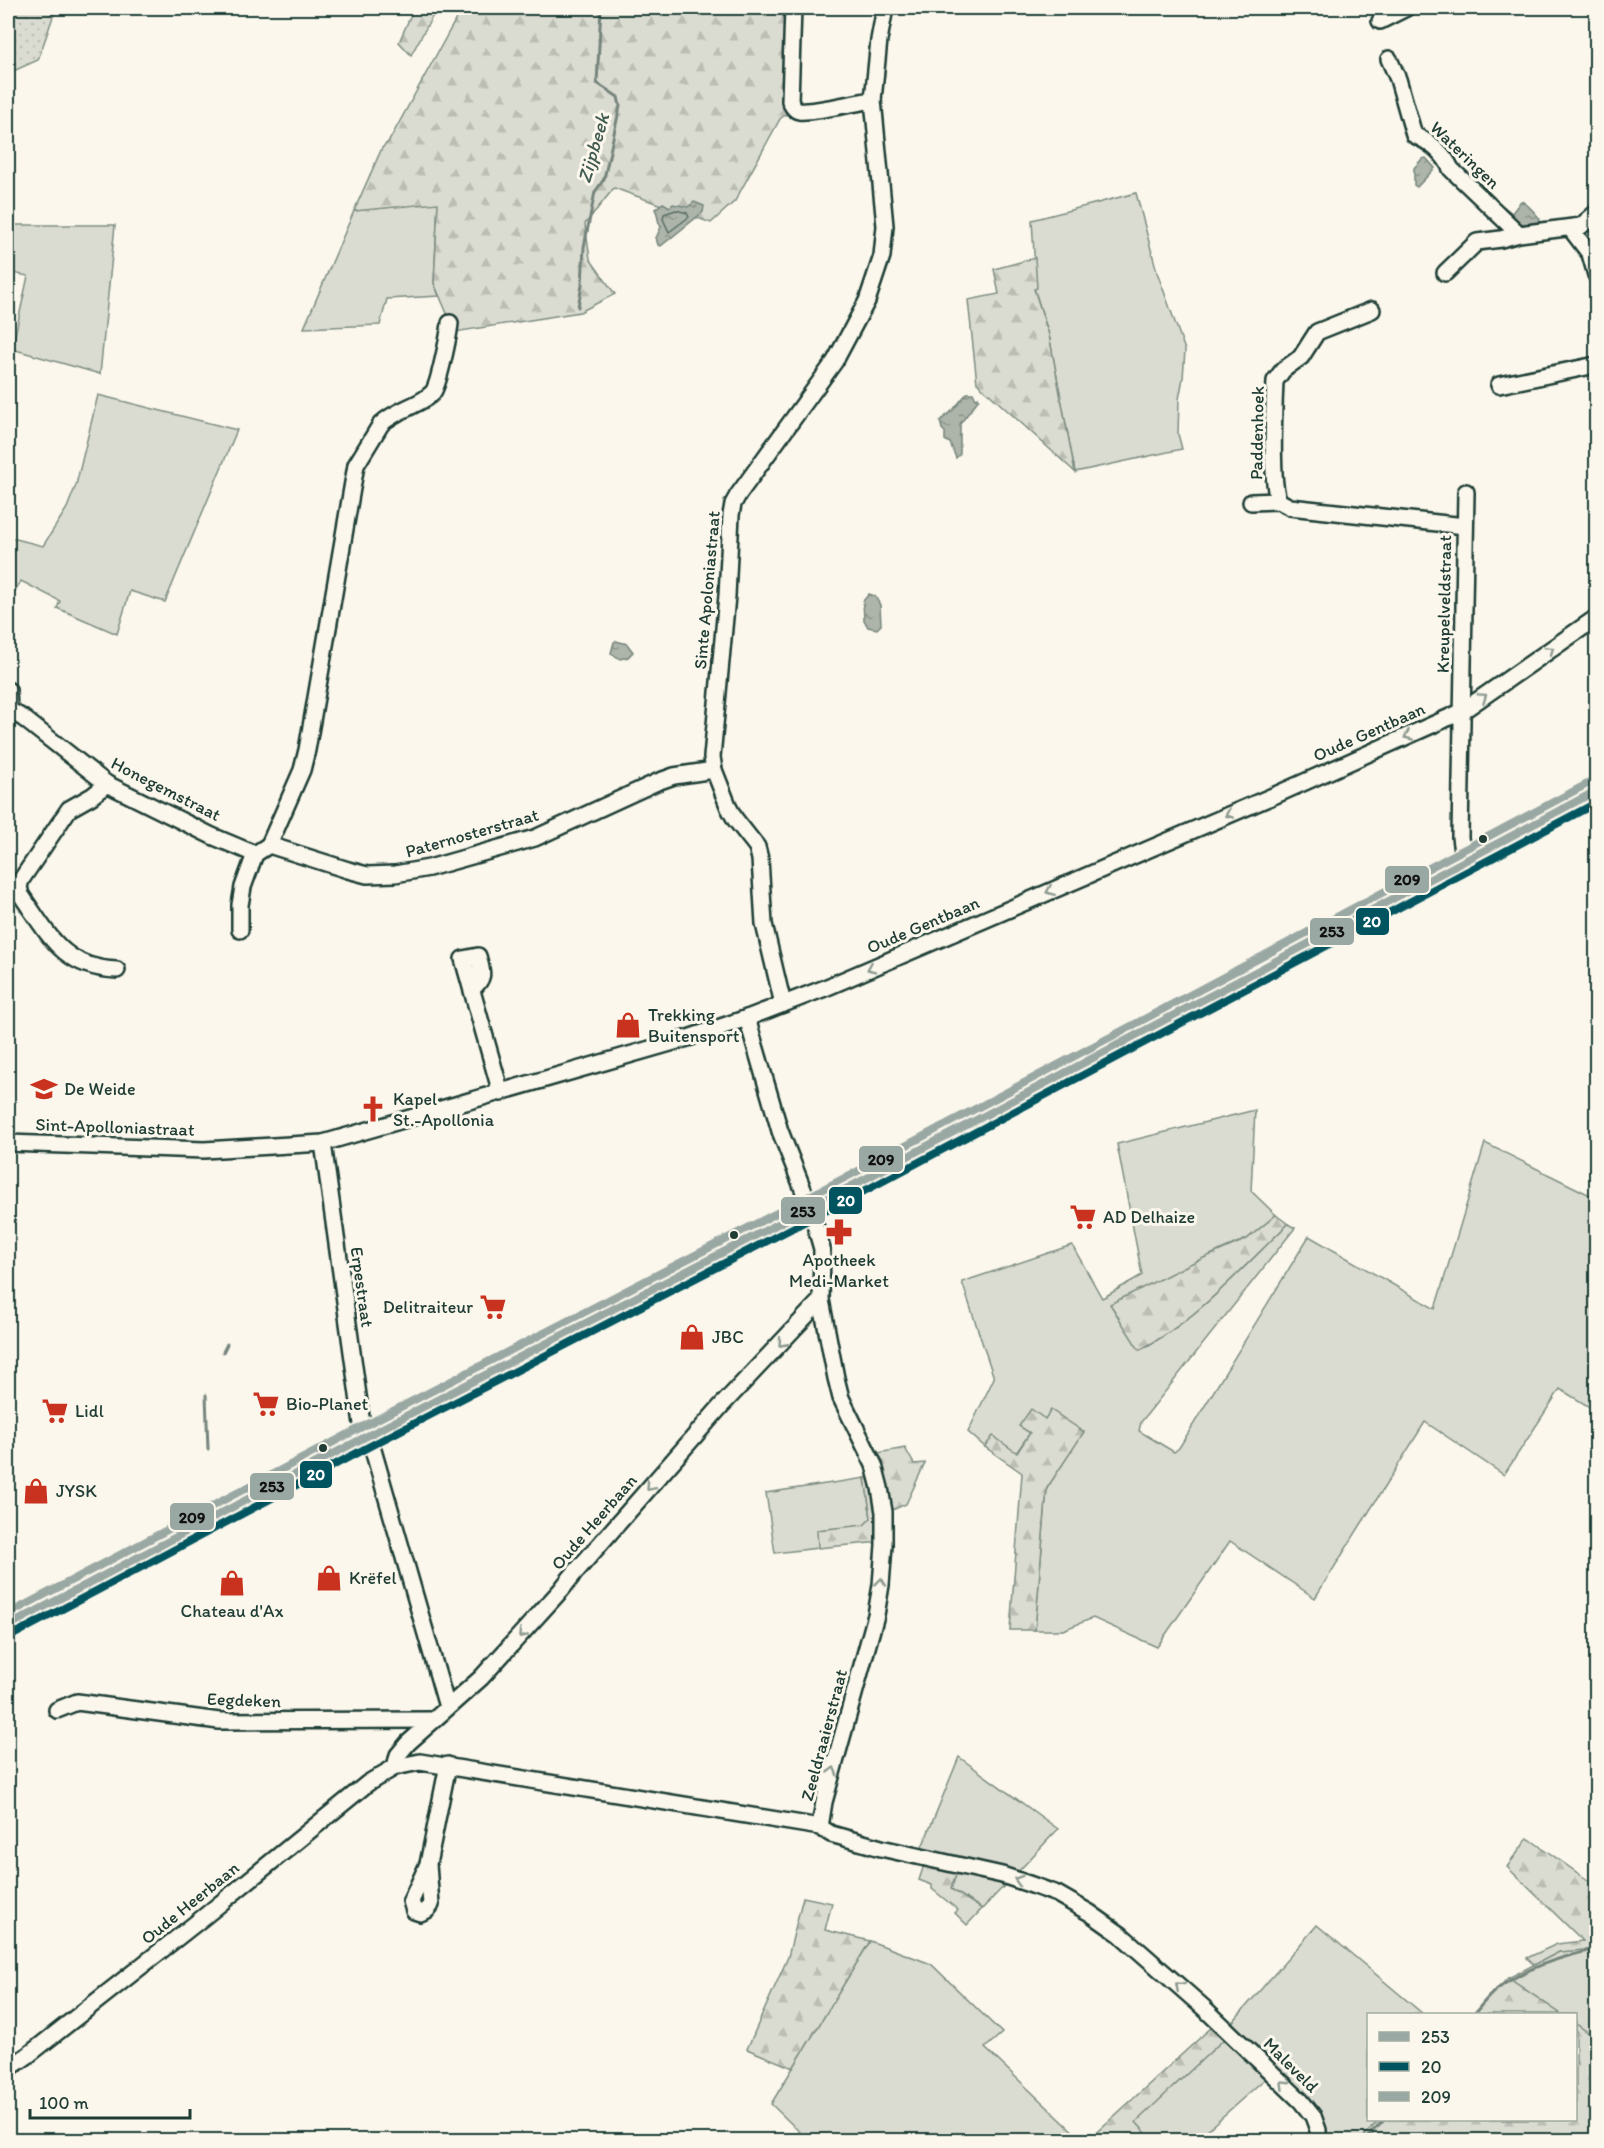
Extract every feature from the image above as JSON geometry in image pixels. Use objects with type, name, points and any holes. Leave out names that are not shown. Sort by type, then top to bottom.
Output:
[{"type":"main road","points":[[8,1626],[367,1436],[810,1207],[1596,791]]},
{"type":"street","points":[[793,8],[790,101],[793,108],[799,111],[873,100]]},
{"type":"street","name":"Sinte Apoloniastraat","points":[[783,1004],[764,924],[760,859],[757,847],[735,819],[714,770],[712,757],[733,504],[835,361],[867,301],[882,255],[885,226],[873,100],[879,40],[885,8]]},
{"type":"street","points":[[1380,21],[1406,8]]},
{"type":"street","name":"Wateringen","points":[[1389,59],[1398,80],[1414,135],[1429,142],[1447,160],[1451,169],[1519,234]]},
{"type":"street","points":[[1445,273],[1478,243],[1519,234],[1581,226],[1596,213]]},
{"type":"street","points":[[1570,228],[1590,254],[1596,276]]},
{"type":"street","name":"Paddenhoek","points":[[1279,501],[1275,490],[1274,433],[1277,376],[1301,357],[1317,332],[1372,310]]},
{"type":"street","points":[[240,930],[243,887],[255,854],[269,845],[302,770],[356,465],[381,424],[433,392],[449,328]]},
{"type":"street","points":[[1499,385],[1596,365]]},
{"type":"street","name":"Kreupelveldstraat","points":[[1463,860],[1460,837],[1461,712],[1466,492]]},
{"type":"street","name":"Paddenhoek","points":[[1251,502],[1279,501],[1290,507],[1465,526]]},
{"type":"street","name":"Oude Gentbaan","points":[[221,1149],[323,1143],[688,1038],[836,984],[1280,793],[1461,712],[1596,618]]},
{"type":"street","name":"Honegemstraat","points":[[8,690],[8,713],[30,723],[107,784],[212,836],[255,854]]},
{"type":"street","name":"Paternosterstraat","points":[[269,845],[357,872],[395,874],[429,868],[535,838],[657,782],[674,776],[714,770]]},
{"type":"street","points":[[107,784],[69,809],[21,880],[19,887],[21,895],[58,947],[69,957],[99,969],[117,970]]},
{"type":"street","points":[[472,989],[501,1093]]},
{"type":"street","points":[[747,1018],[780,1131],[810,1207]]},
{"type":"street","name":"Sint-Apolloniastraat","points":[[8,1143],[168,1150],[221,1149]]},
{"type":"street","name":"Erpestraat","points":[[323,1143],[362,1424],[373,1450],[447,1707]]},
{"type":"street","name":"Zeeldraaierstraat","points":[[810,1207],[822,1249],[821,1299],[836,1378],[841,1398],[874,1465],[884,1512],[881,1585],[874,1622],[824,1802],[820,1827],[831,1834],[881,1848],[1002,1875],[1057,1894],[1090,1913],[1121,1935],[1223,2025]]},
{"type":"street","name":"Oude Heerbaan","points":[[394,1767],[403,1749],[481,1678],[519,1638],[721,1406],[821,1299]]},
{"type":"street","name":"Eegdeken","points":[[57,1710],[77,1702],[219,1721],[433,1720]]},
{"type":"street","name":"Oude Heerbaan","points":[[8,2068],[27,2056],[199,1922],[368,1783],[394,1767],[420,1762],[820,1827]]},
{"type":"street","points":[[428,1864],[448,1766]]},
{"type":"street","name":"Maleveld","points":[[1223,2025],[1301,2100],[1313,2116],[1318,2130],[1318,2140]]},
{"type":"green space","points":[[8,8],[56,8],[38,60],[11,72],[8,77]]},
{"type":"green space","points":[[414,8],[437,8],[411,55],[399,42]]},
{"type":"green space","points":[[462,8],[792,8],[793,108],[780,119],[735,201],[711,223],[614,188],[585,224],[590,259],[615,294],[580,312],[455,332],[434,283],[438,203],[354,211],[382,148],[389,141]]},
{"type":"green space","points":[[1136,193],[1157,272],[1185,350],[1179,399],[1178,434],[1182,449],[1075,472],[1049,335],[1034,288],[1036,288],[1032,220]]},
{"type":"green space","points":[[438,202],[434,283],[439,296],[387,299],[380,325],[304,328],[354,211]]},
{"type":"green space","points":[[8,225],[115,225],[100,374],[12,349],[28,276],[8,272]]},
{"type":"green space","points":[[1035,258],[1037,288],[1034,289],[1049,335],[1075,472],[977,383],[968,300],[999,294],[994,269]]},
{"type":"green space","points":[[98,395],[237,430],[165,602],[130,591],[117,634],[57,608],[60,601],[21,581],[8,602],[8,537],[43,546],[67,508],[76,485]]},
{"type":"green space","points":[[1255,1110],[1251,1191],[1276,1215],[1247,1239],[1111,1304],[1140,1350],[1180,1325],[1199,1309],[1288,1224],[1295,1228],[1141,1422],[1139,1431],[1174,1452],[1179,1448],[1309,1236],[1435,1309],[1485,1143],[1596,1198],[1596,1219],[1592,1227],[1596,1230],[1596,1411],[1560,1389],[1504,1475],[1425,1422],[1315,1598],[1230,1541],[1157,1647],[1093,1618],[1063,1630],[1035,1630],[1047,1488],[1083,1432],[1051,1411],[1030,1433],[1016,1453],[993,1437],[985,1447],[968,1432],[994,1378],[962,1282],[1072,1245],[1102,1298],[1142,1275],[1117,1144]]},
{"type":"green space","points":[[1276,1215],[1288,1224],[1199,1309],[1180,1325],[1139,1350],[1110,1304],[1190,1264],[1247,1239]]},
{"type":"green space","points":[[1031,1409],[1045,1419],[1051,1410],[1084,1432],[1047,1488],[1035,1630],[1010,1630],[1022,1473],[985,1447],[993,1436],[1017,1453],[1030,1433],[1019,1426]]},
{"type":"green space","points":[[905,1448],[914,1464],[925,1463],[906,1504],[888,1512],[872,1454]]},
{"type":"green space","points":[[872,1476],[880,1542],[818,1548],[817,1530],[864,1525],[871,1518],[865,1478]]},
{"type":"green space","points":[[865,1478],[871,1518],[864,1526],[818,1530],[818,1548],[775,1553],[766,1493]]},
{"type":"green space","points":[[959,1757],[1058,1829],[1016,1874],[920,1852]]},
{"type":"green space","points":[[1528,1838],[1596,1886],[1596,1949],[1559,1952],[1534,1965],[1527,1958],[1557,1944],[1583,1941],[1507,1867]]},
{"type":"green space","points":[[924,1865],[957,1872],[951,1889],[982,1909],[967,1925],[955,1913],[958,1910],[932,1889],[932,1885],[919,1880]]},
{"type":"green space","points":[[957,1872],[1006,1884],[982,1909],[951,1889]]},
{"type":"green space","points":[[803,1897],[832,1903],[825,1930],[870,1941],[793,2068],[747,2049],[788,1957]]},
{"type":"green space","points":[[1317,1925],[1422,2013],[1367,2013],[1367,2121],[1378,2121],[1361,2140],[1325,2133],[1324,2121],[1318,2109],[1230,2025]]},
{"type":"green space","points":[[870,1941],[931,1964],[1002,2033],[985,2048],[1082,2140],[808,2140],[771,2104]]},
{"type":"green space","points":[[1596,1949],[1596,2038],[1577,2025],[1577,2013],[1560,2013],[1508,1978],[1559,1952]]},
{"type":"green space","points":[[1508,1978],[1560,2013],[1474,2013]]},
{"type":"green space","points":[[1577,2025],[1596,2038],[1596,2140],[1361,2140],[1378,2121],[1577,2121]]},
{"type":"green space","points":[[1213,2026],[1226,2037],[1136,2122],[1152,2140],[1088,2140]]},
{"type":"green space","points":[[1226,2037],[1267,2077],[1196,2140],[1152,2140],[1135,2122]]},
{"type":"water","points":[[1426,158],[1435,168],[1417,187],[1414,185],[1414,168]]},
{"type":"water","points":[[1521,201],[1536,214],[1540,219],[1539,222],[1533,225],[1523,225],[1515,221],[1502,208],[1512,213]]},
{"type":"water","points":[[694,202],[704,206],[703,212],[661,246],[658,245],[656,238],[661,227],[655,209],[663,203],[670,207],[673,204],[688,207]]},
{"type":"water","points":[[967,393],[973,393],[976,399],[978,397],[979,399],[960,424],[960,454],[956,458],[950,443],[945,440],[945,432],[940,421]]},
{"type":"water","points":[[869,594],[875,596],[880,605],[881,625],[877,629],[868,627],[864,620],[863,601]]},
{"type":"water","points":[[616,641],[627,644],[633,652],[628,657],[620,659],[611,653]]},
{"type":"waterway","name":"Zijpbeek","points":[[578,307],[584,247],[595,192],[604,179],[620,106],[618,97],[597,83],[601,8]]},
{"type":"waterway","name":"Zijpbeek","points":[[453,348],[455,340]]},
{"type":"waterway","name":"Zijpbeek","points":[[223,1352],[227,1344]]},
{"type":"waterway","name":"Zijpbeek","points":[[206,1395],[208,1449]]},
{"type":"waterway","points":[[1475,2013],[1493,1992],[1519,1975],[1557,1959],[1596,1949]]},
{"type":"waterway","points":[[1366,2140],[1383,2121]]},
{"type":"transit line","name":"209","points":[[8,1614],[362,1427],[860,1170],[1591,782]]},
{"type":"transit line","name":"253","points":[[8,1626],[367,1436],[865,1179],[1596,791]]},
{"type":"transit line","name":"20","points":[[13,1635],[372,1445],[870,1188],[1596,803]]},
{"type":"place","name":"Trekking Buitensport","points":[[628,1025]]},
{"type":"place","name":"De Weide","points":[[44,1089]]},
{"type":"place","name":"Kapel St.-Apollonia","points":[[373,1109]]},
{"type":"place","name":"AD Delhaize","points":[[1083,1217]]},
{"type":"place","name":"Apotheek Medi-Market","points":[[839,1232]]},
{"type":"place","name":"Delitraiteur","points":[[493,1307]]},
{"type":"place","name":"JBC","points":[[692,1337]]},
{"type":"place","name":"Bio-Planet","points":[[266,1404]]},
{"type":"place","name":"Lidl","points":[[55,1411]]},
{"type":"place","name":"JYSK","points":[[36,1491]]},
{"type":"place","name":"Krëfel","points":[[329,1578]]},
{"type":"place","name":"Chateau d'Ax","points":[[232,1583]]}]
